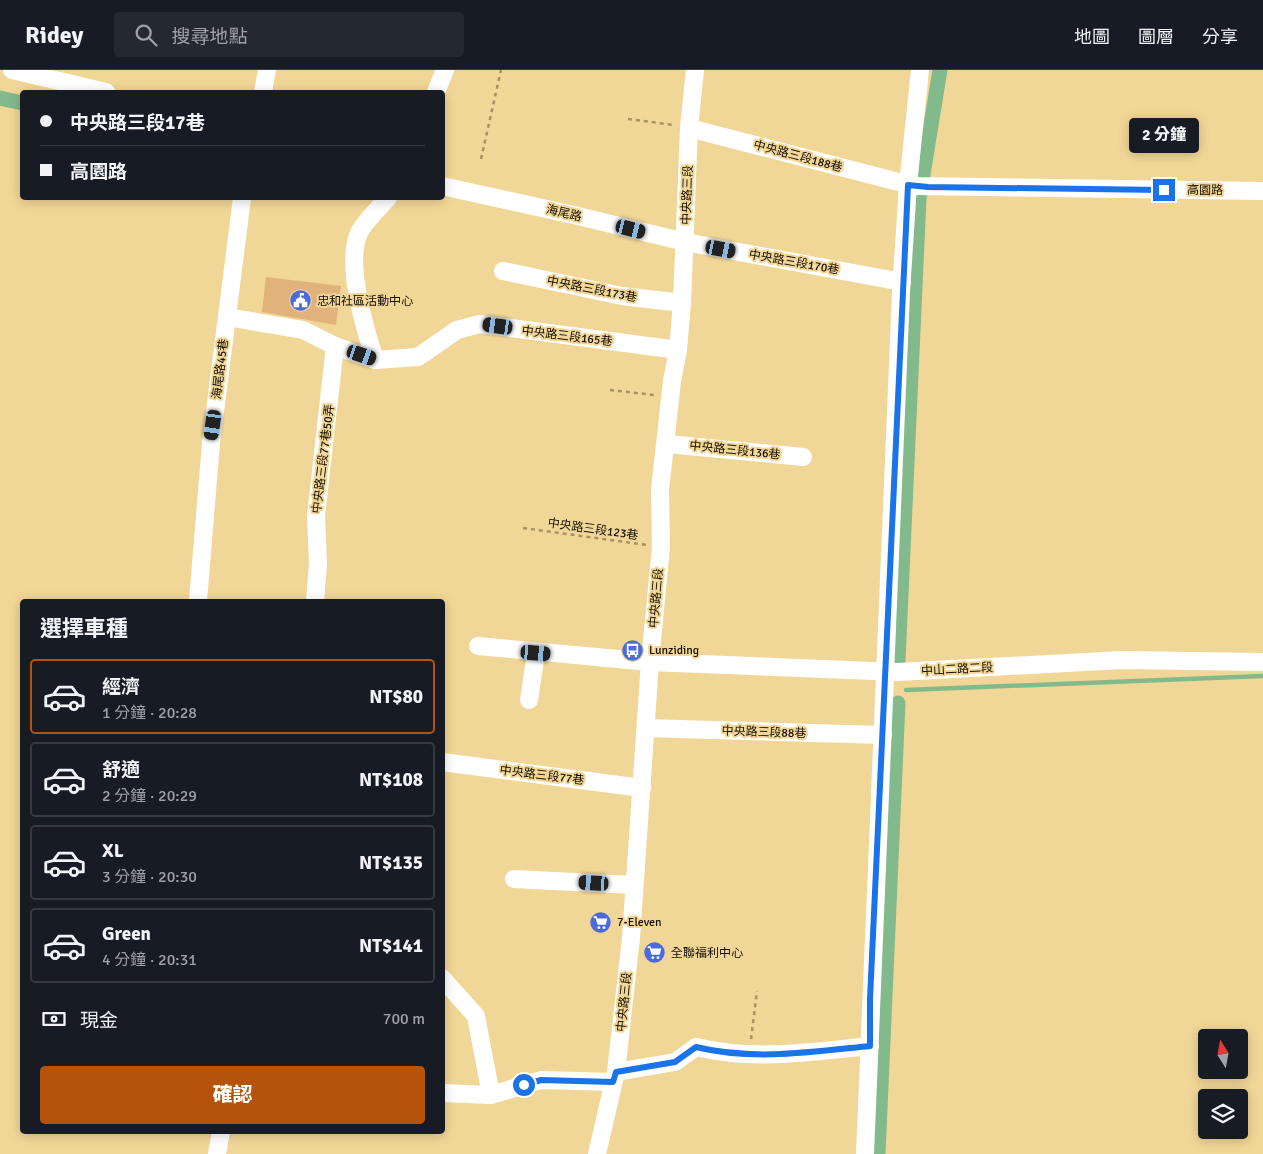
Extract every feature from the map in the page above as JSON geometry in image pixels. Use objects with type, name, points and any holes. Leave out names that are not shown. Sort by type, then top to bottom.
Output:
[{"type":"street","points":[[12,70],[97,90]]},
{"type":"street","points":[[263,90],[267,70]]},
{"type":"street","points":[[437,90],[445,70]]},
{"type":"street","name":"中央路三段","points":[[597,1154],[614,1077],[631,938],[660,547],[660,490],[667,444],[682,303],[689,128],[695,70]]},
{"type":"street","points":[[865,1154],[870,1046],[870,989],[886,672],[902,282],[916,186],[920,70]]},
{"type":"street","name":"中央路三段188巷","points":[[689,128],[916,186]]},
{"type":"street","name":"高園路","points":[[916,186],[1263,191]]},
{"type":"street","name":"海尾路","points":[[445,187],[685,242]]},
{"type":"street","name":"海尾路45巷","points":[[198,599],[211,442],[242,200]]},
{"type":"street","points":[[375,360],[363,322],[353,256],[360,231],[386,200]]},
{"type":"street","name":"中央路三段170巷","points":[[685,242],[902,282]]},
{"type":"street","name":"中央路三段173巷","points":[[503,271],[622,296],[682,303]]},
{"type":"street","points":[[227,317],[303,330],[335,346],[375,360]]},
{"type":"street","name":"中央路三段165巷","points":[[375,360],[418,357],[457,330],[480,324],[678,350]]},
{"type":"street","name":"中央路三段77巷50弄","points":[[315,599],[318,564],[316,516],[335,346]]},
{"type":"street","name":"中央路三段136巷","points":[[667,444],[803,457]]},
{"type":"street","name":"中山二路二段","points":[[478,646],[536,653],[650,662],[886,672],[1122,660],[1263,662]]},
{"type":"street","points":[[529,700],[536,653]]},
{"type":"street","name":"中央路三段88巷","points":[[646,728],[883,735]]},
{"type":"street","name":"中央路三段77巷","points":[[445,762],[642,788]]},
{"type":"street","points":[[514,879],[634,885]]},
{"type":"street","points":[[445,981],[476,1016],[491,1095]]},
{"type":"street","points":[[445,1093],[491,1095],[541,1080],[614,1077],[675,1062],[696,1047],[722,1053],[798,1054],[870,1046]]},
{"type":"street","points":[[217,1154],[220,1134]]},
{"type":"path","points":[[481,159],[501,70]]},
{"type":"path","points":[[628,119],[689,128]]},
{"type":"path","points":[[610,390],[671,396]]},
{"type":"path","name":"中央路三段123巷","points":[[523,528],[660,547]]},
{"type":"path","points":[[749,1054],[757,991]]},
{"type":"building","name":"忠和社區活動中心","points":[[266,277],[341,286],[336,325],[262,312]]},
{"type":"waterway","points":[[898,661],[919,199],[940,70]]},
{"type":"waterway","points":[[0,98],[20,103]]},
{"type":"waterway","points":[[906,690],[1263,676]]},
{"type":"waterway","points":[[878,1154],[898,703]]},
{"type":"place","name":"忠和社區活動中心","points":[[301,301]]},
{"type":"place","name":"Lunziding","points":[[633,650]]},
{"type":"place","name":"7-Eleven","points":[[601,922]]},
{"type":"place","name":"全聯福利中心","points":[[655,953]]},
{"type":"route","points":[[524,1085],[541,1080],[613,1082],[616,1072],[675,1062],[696,1047],[722,1053],[798,1054],[870,1046],[870,999],[886,672],[895,416],[908,185],[928,187],[1164,190]]}]
